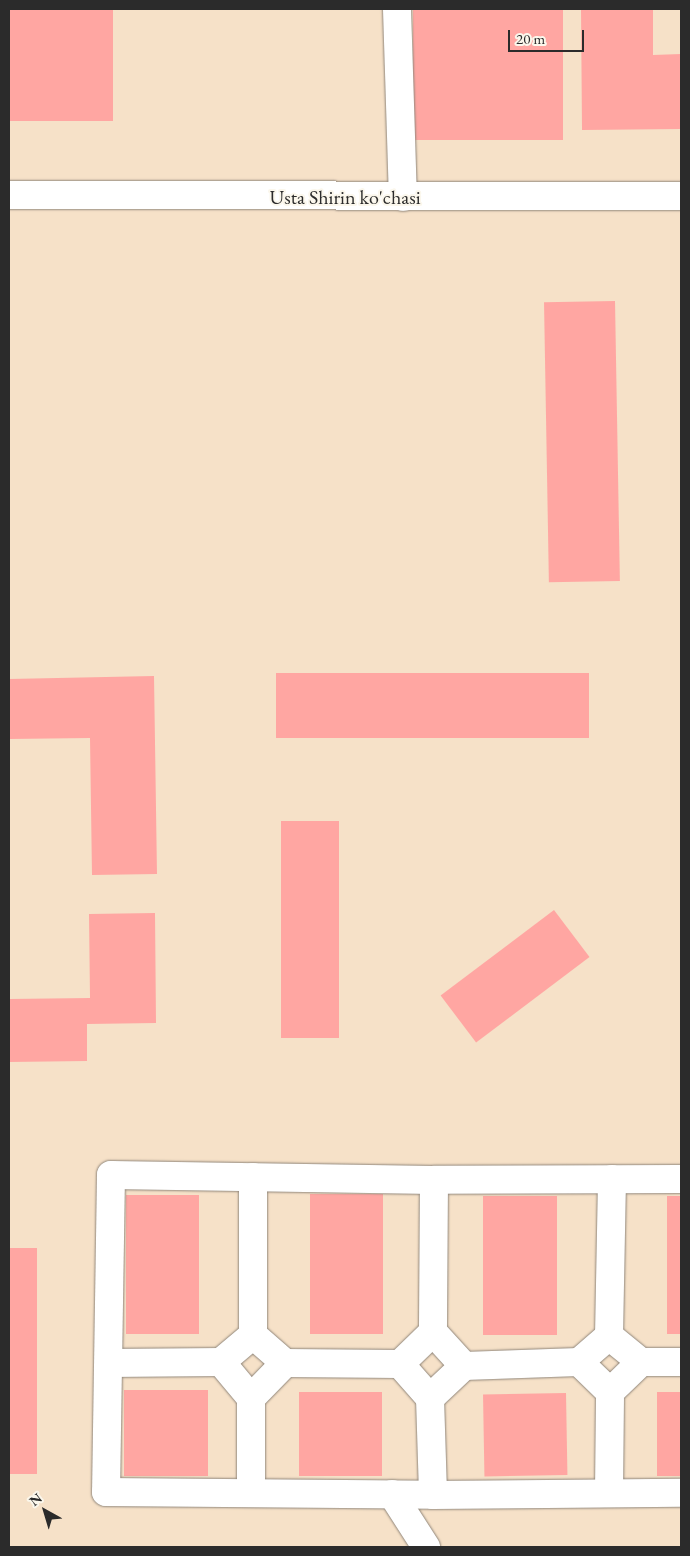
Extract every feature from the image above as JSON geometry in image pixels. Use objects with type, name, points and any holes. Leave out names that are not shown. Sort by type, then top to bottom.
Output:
[{"type":"main road","points":[[397,9],[403,197]]},
{"type":"main road","name":"Usta Shirin ko'chasi","points":[[9,195],[681,196]]},
{"type":"main road","points":[[681,1179],[434,1180],[110,1176],[106,1492],[392,1494],[681,1493]]},
{"type":"main road","points":[[252,1177],[253,1335],[285,1363],[400,1364],[433,1332]]},
{"type":"main road","points":[[430,1398],[464,1366],[579,1362],[609,1336],[612,1179]]},
{"type":"main road","points":[[434,1180],[433,1332],[464,1366]]},
{"type":"main road","points":[[109,1364],[221,1362],[253,1335]]},
{"type":"main road","points":[[609,1336],[641,1362],[681,1362]]},
{"type":"main road","points":[[221,1362],[251,1398],[251,1492]]},
{"type":"main road","points":[[579,1362],[610,1392]]},
{"type":"main road","points":[[609,1492],[610,1392],[641,1362]]},
{"type":"main road","points":[[251,1398],[285,1363]]},
{"type":"main road","points":[[400,1364],[430,1398],[433,1494]]},
{"type":"main road","points":[[392,1494],[426,1547]]},
{"type":"building","points":[[9,9],[113,9],[113,121],[9,121]]},
{"type":"building","points":[[413,9],[563,9],[563,140],[413,140]]},
{"type":"building","points":[[581,9],[653,9],[653,55],[681,54],[681,129],[582,130]]},
{"type":"building","points":[[615,301],[620,581],[549,582],[544,302]]},
{"type":"building","points":[[276,673],[589,673],[589,738],[276,738]]},
{"type":"building","points":[[154,676],[157,874],[92,875],[90,738],[9,739],[9,679]]},
{"type":"building","points":[[281,821],[339,821],[339,1038],[281,1038]]},
{"type":"building","points":[[554,910],[590,957],[476,1043],[441,995]]},
{"type":"building","points":[[155,913],[156,1023],[87,1024],[87,1061],[9,1062],[9,999],[90,998],[89,914]]},
{"type":"building","points":[[310,1194],[383,1194],[383,1334],[310,1334]]},
{"type":"building","points":[[126,1195],[199,1195],[199,1334],[126,1334]]},
{"type":"building","points":[[483,1196],[557,1196],[557,1335],[483,1335]]},
{"type":"building","points":[[667,1196],[681,1196],[681,1334],[667,1334]]},
{"type":"building","points":[[9,1248],[37,1248],[37,1474],[9,1474]]},
{"type":"building","points":[[124,1390],[208,1390],[208,1476],[124,1476]]},
{"type":"building","points":[[299,1392],[382,1392],[382,1476],[299,1476]]},
{"type":"building","points":[[657,1392],[681,1392],[681,1476],[657,1476]]},
{"type":"building","points":[[566,1393],[567,1475],[484,1476],[483,1394]]}]
